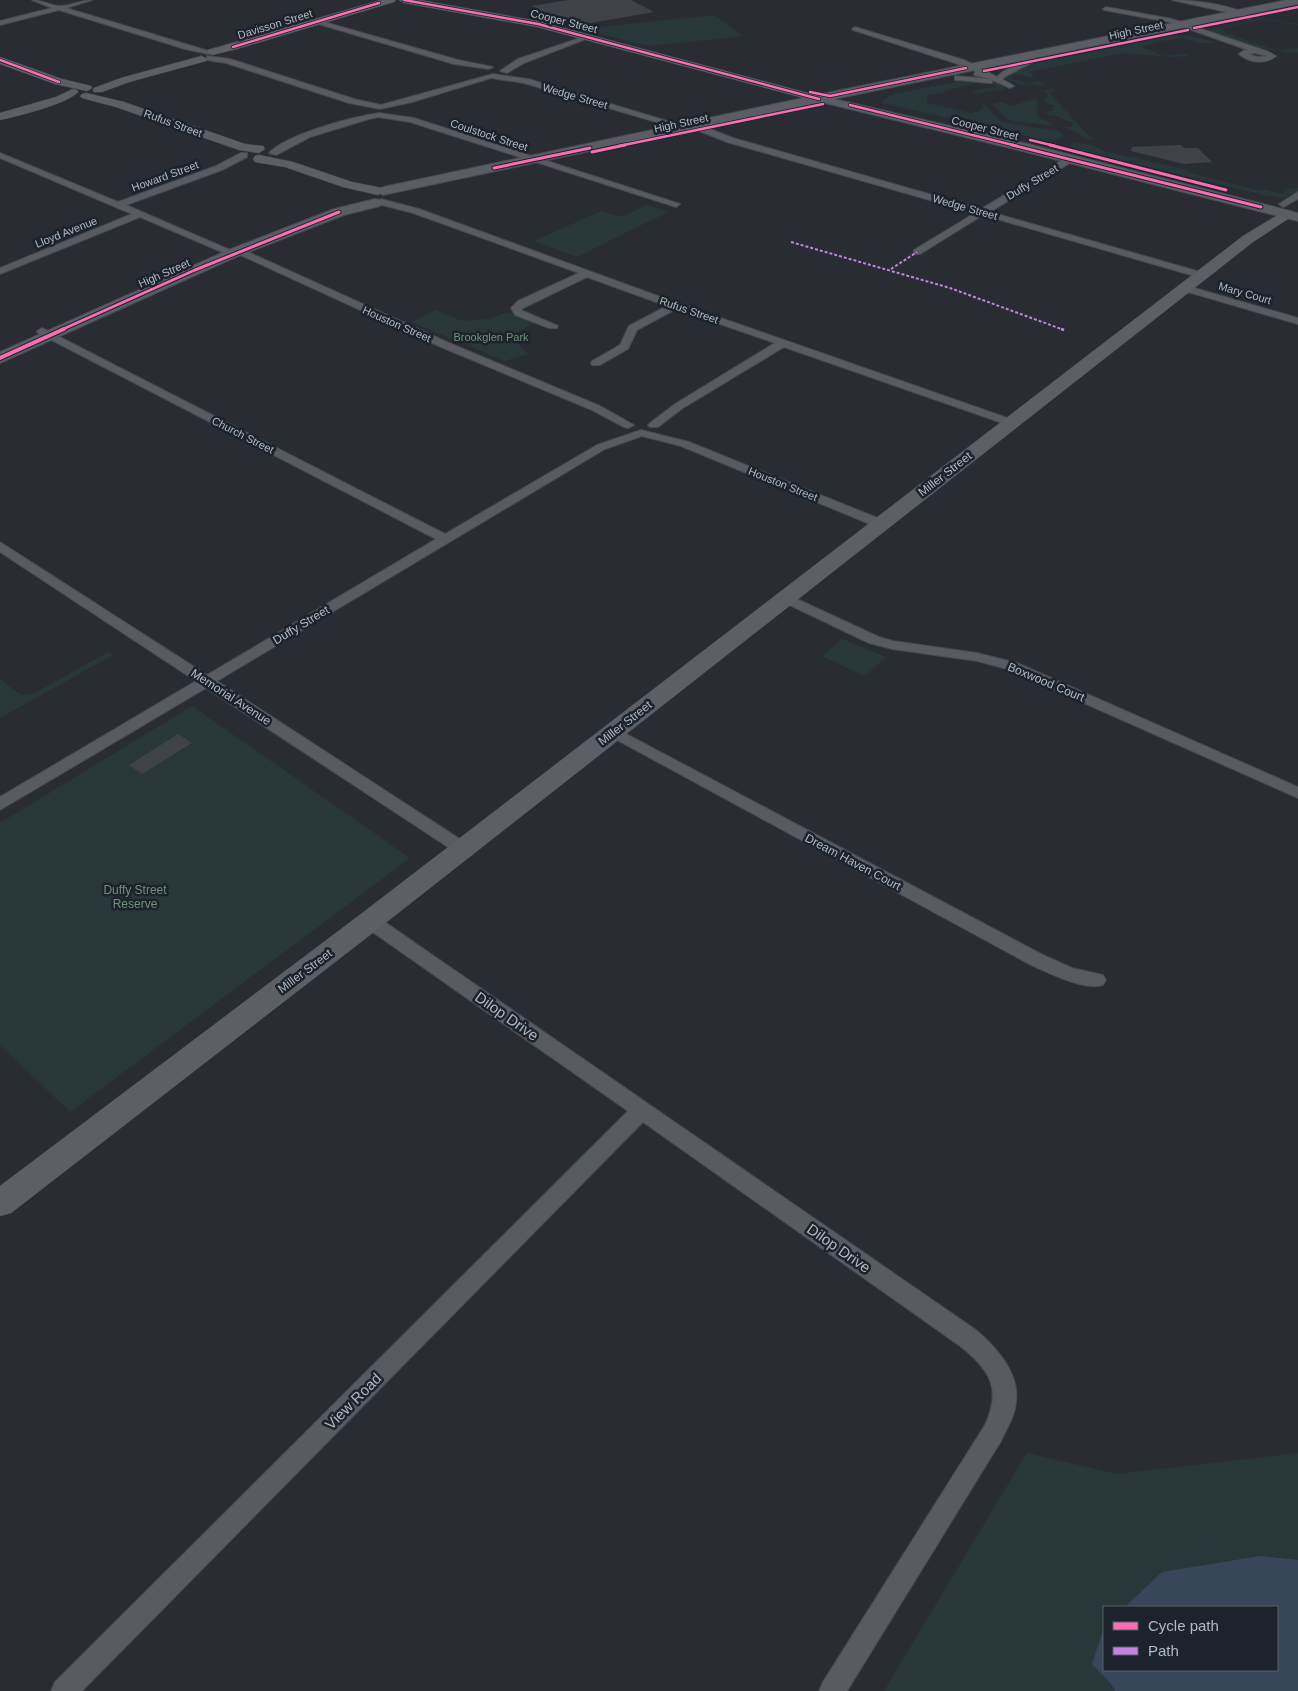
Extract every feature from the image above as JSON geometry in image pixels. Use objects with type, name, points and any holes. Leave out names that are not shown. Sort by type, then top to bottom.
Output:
[{"type":"main road","name":"High Street","points":[[232,252],[339,212],[385,197],[423,188],[539,161],[832,99],[1029,62],[1185,27],[1207,19],[1298,1]]},
{"type":"main road","name":"High Street","points":[[975,72],[994,63],[1124,37],[1249,17],[1298,7]]},
{"type":"main road","points":[[885,107],[879,104],[880,100],[885,96],[927,80]]},
{"type":"main road","name":"High Street","points":[[693,129],[807,107],[832,99]]},
{"type":"main road","name":"Cooper Street","points":[[832,99],[885,107],[1051,145],[1292,208]]},
{"type":"main road","name":"Cooper Street","points":[[832,99],[1070,159],[1292,208]]},
{"type":"main road","points":[[807,107],[849,111],[942,127]]},
{"type":"main road","points":[[1051,145],[1050,149],[1070,159]]},
{"type":"main road","name":"High Street","points":[[0,350],[46,333],[360,196]]},
{"type":"main road","points":[[360,196],[363,201],[385,197]]},
{"type":"main road","name":"High Street","points":[[0,358],[46,333]]},
{"type":"street","name":"Coulstock Street","points":[[35,0],[352,101],[377,111],[411,120],[676,204]]},
{"type":"street","points":[[0,22],[89,0]]},
{"type":"street","name":"Cooper Street","points":[[389,0],[439,10],[519,20]]},
{"type":"street","name":"Davisson Street","points":[[0,117],[183,62],[210,56],[233,47],[389,0]]},
{"type":"street","name":"Cooper Street","points":[[404,0],[519,20],[832,99]]},
{"type":"street","points":[[1174,0],[1249,17]]},
{"type":"street","points":[[1207,19],[1215,11],[1210,7]]},
{"type":"street","points":[[1248,51],[1243,54],[1250,58],[1272,58],[1270,54],[1185,27],[1106,9],[1154,16],[1185,27],[1248,51],[1259,51]]},
{"type":"street","points":[[1124,37],[1152,23],[1150,19]]},
{"type":"street","points":[[317,22],[457,62],[504,71]]},
{"type":"street","points":[[855,29],[934,54],[975,72],[979,79],[1010,86],[998,80],[975,72],[949,62],[934,54]]},
{"type":"street","points":[[457,62],[478,72],[479,70],[521,61],[588,37]]},
{"type":"street","name":"Coulstock Street","points":[[187,48],[210,56]]},
{"type":"street","points":[[934,54],[994,63]]},
{"type":"street","name":"Rufus Street","points":[[0,60],[264,154],[290,166],[385,197],[416,211],[783,343],[1015,420]]},
{"type":"street","points":[[491,76],[521,61]]},
{"type":"street","points":[[927,80],[947,67],[950,64],[949,62]]},
{"type":"street","points":[[998,80],[1003,74],[1029,62]]},
{"type":"street","name":"Wedge Street","points":[[504,71],[525,81]]},
{"type":"street","name":"Wedge Street","points":[[478,72],[525,81],[983,212],[1192,281]]},
{"type":"street","name":"Howard Street","points":[[459,83],[478,72]]},
{"type":"street","name":"Howard Street","points":[[118,205],[219,168],[264,154],[377,111],[459,83],[491,76]]},
{"type":"street","name":"Howard Street","points":[[393,110],[412,100]]},
{"type":"street","name":"Coulstock Street","points":[[377,111],[393,110],[411,120]]},
{"type":"street","name":"Rufus Street","points":[[226,142],[245,154]]},
{"type":"street","points":[[245,154],[264,154]]},
{"type":"street","name":"Howard Street","points":[[219,168],[245,154]]},
{"type":"street","name":"Houston Street","points":[[0,155],[283,273],[452,348],[596,408],[627,425],[630,430],[685,444],[881,524]]},
{"type":"street","name":"Duffy Street","points":[[917,252],[1070,159]]},
{"type":"street","name":"Rufus Street","points":[[336,182],[360,196]]},
{"type":"street","name":"Rufus Street","points":[[385,197],[416,211]]},
{"type":"street","name":"Miller Street","points":[[0,1203],[463,849],[1192,281],[1292,208]]},
{"type":"street","name":"Lloyd Avenue","points":[[0,271],[140,214]]},
{"type":"street","points":[[554,326],[523,314],[517,311],[516,308],[522,303],[587,273]]},
{"type":"street","name":"Mary Court","points":[[1192,281],[1298,322]]},
{"type":"street","points":[[596,363],[624,347],[634,328],[676,305]]},
{"type":"street","name":"Church Street","points":[[46,333],[445,539]]},
{"type":"street","points":[[627,425],[632,421],[647,422],[679,406],[783,343]]},
{"type":"street","name":"Houston Street","points":[[596,408],[647,422],[685,444]]},
{"type":"street","name":"Duffy Street","points":[[601,447],[652,430],[647,422]]},
{"type":"street","name":"Duffy Street","points":[[0,804],[601,447],[627,425]]},
{"type":"street","name":"Memorial Avenue","points":[[0,546],[463,849]]},
{"type":"street","name":"Boxwood Court","points":[[786,598],[874,640],[892,645],[977,656],[1012,666],[1298,793]]},
{"type":"street","name":"Dream Haven Court","points":[[613,732],[1037,960],[1070,974],[1097,980]]},
{"type":"street","name":"Dilop Drive","points":[[370,920],[968,1338],[982,1349],[994,1364],[1002,1380],[1005,1396],[1003,1410],[993,1432],[832,1691]]},
{"type":"street","name":"View Road","points":[[64,1691],[641,1111]]},
{"type":"green space","points":[[714,15],[743,36],[649,46],[581,29]]},
{"type":"green space","points":[[1261,18],[1298,25],[1263,19],[1219,29],[1225,33],[1278,51],[1298,48],[1298,53],[1274,51],[1206,31]]},
{"type":"green space","points":[[1175,35],[1191,36],[1218,43],[1197,43],[1184,38],[1161,41],[1141,47],[1164,56],[1184,54],[1190,56],[1171,57],[1122,53],[1030,72],[1035,78],[1017,74],[1009,78],[1031,84],[1036,81],[1043,82],[1044,85],[1020,84],[1002,77],[1028,65]]},
{"type":"green space","points":[[971,79],[993,82],[1004,87],[1004,89],[979,93],[970,92],[986,88],[997,88],[994,84],[976,83],[945,91],[945,93],[928,95],[926,103],[971,113],[984,108],[982,105],[984,104],[999,120],[1058,131],[1063,134],[1063,137],[1054,141],[1045,140],[882,103],[883,100],[894,94]]},
{"type":"green space","points":[[1051,89],[1057,91],[1048,92],[1093,140],[1064,127],[1073,127],[1071,125],[1074,124],[1055,115],[1049,116],[1047,113],[1048,111],[1053,111],[1054,105],[1048,104],[1044,98],[1049,97],[1045,92],[1038,91]]},
{"type":"green space","points":[[1036,99],[1038,117],[1057,126],[1013,121],[1006,118],[992,104],[1002,102],[1011,106]]},
{"type":"green space","points":[[1074,142],[1093,145],[1104,151],[1188,170],[1186,172],[1260,191],[1263,189],[1283,194],[1288,189],[1298,188],[1298,192],[1283,198],[1268,196],[1075,149],[1071,146]]},
{"type":"green space","points":[[647,205],[668,212],[577,257],[534,241],[601,211],[622,217]]},
{"type":"green space","name":"Brookglen Park","points":[[436,310],[462,321],[489,319],[507,312],[535,323],[510,336],[528,354],[505,361],[411,322]]},
{"type":"green space","points":[[842,639],[886,657],[864,676],[822,656]]},
{"type":"green space","points":[[108,652],[113,655],[0,718],[0,679],[21,695],[35,693]]},
{"type":"green space","name":"Duffy Street Reserve","points":[[192,706],[410,858],[70,1112],[0,1045],[0,823]]},
{"type":"green space","points":[[1027,1453],[1117,1474],[1298,1453],[1298,1691],[884,1691]]},
{"type":"water","points":[[1260,1556],[1298,1560],[1298,1691],[1115,1691],[1112,1685],[1092,1664],[1103,1630],[1103,1671],[1278,1671],[1278,1606],[1126,1606],[1162,1572]]},
{"type":"building","points":[[568,0],[631,0],[654,12],[585,24],[578,20],[568,21],[555,18],[532,6]]},
{"type":"building","points":[[1181,145],[1184,148],[1198,148],[1212,162],[1184,164],[1131,151],[1132,147]]},
{"type":"building","points":[[178,734],[192,743],[142,774],[129,765]]},
{"type":"marked path","points":[[791,242],[950,288],[1064,330]]},
{"type":"marked path","points":[[891,269],[917,252]]},
{"type":"cycle path","points":[[404,0],[538,24],[819,99]]},
{"type":"cycle path","points":[[233,47],[379,3]]},
{"type":"cycle path","points":[[1194,28],[1298,7]]},
{"type":"cycle path","points":[[984,71],[1188,30]]},
{"type":"cycle path","points":[[0,60],[59,82]]},
{"type":"cycle path","points":[[810,92],[830,96],[966,68]]},
{"type":"cycle path","points":[[592,152],[823,104]]},
{"type":"cycle path","points":[[850,105],[1261,207]]},
{"type":"cycle path","points":[[1030,140],[1226,190]]},
{"type":"cycle path","points":[[494,168],[590,148]]},
{"type":"cycle path","points":[[0,358],[195,270],[339,212]]}]
